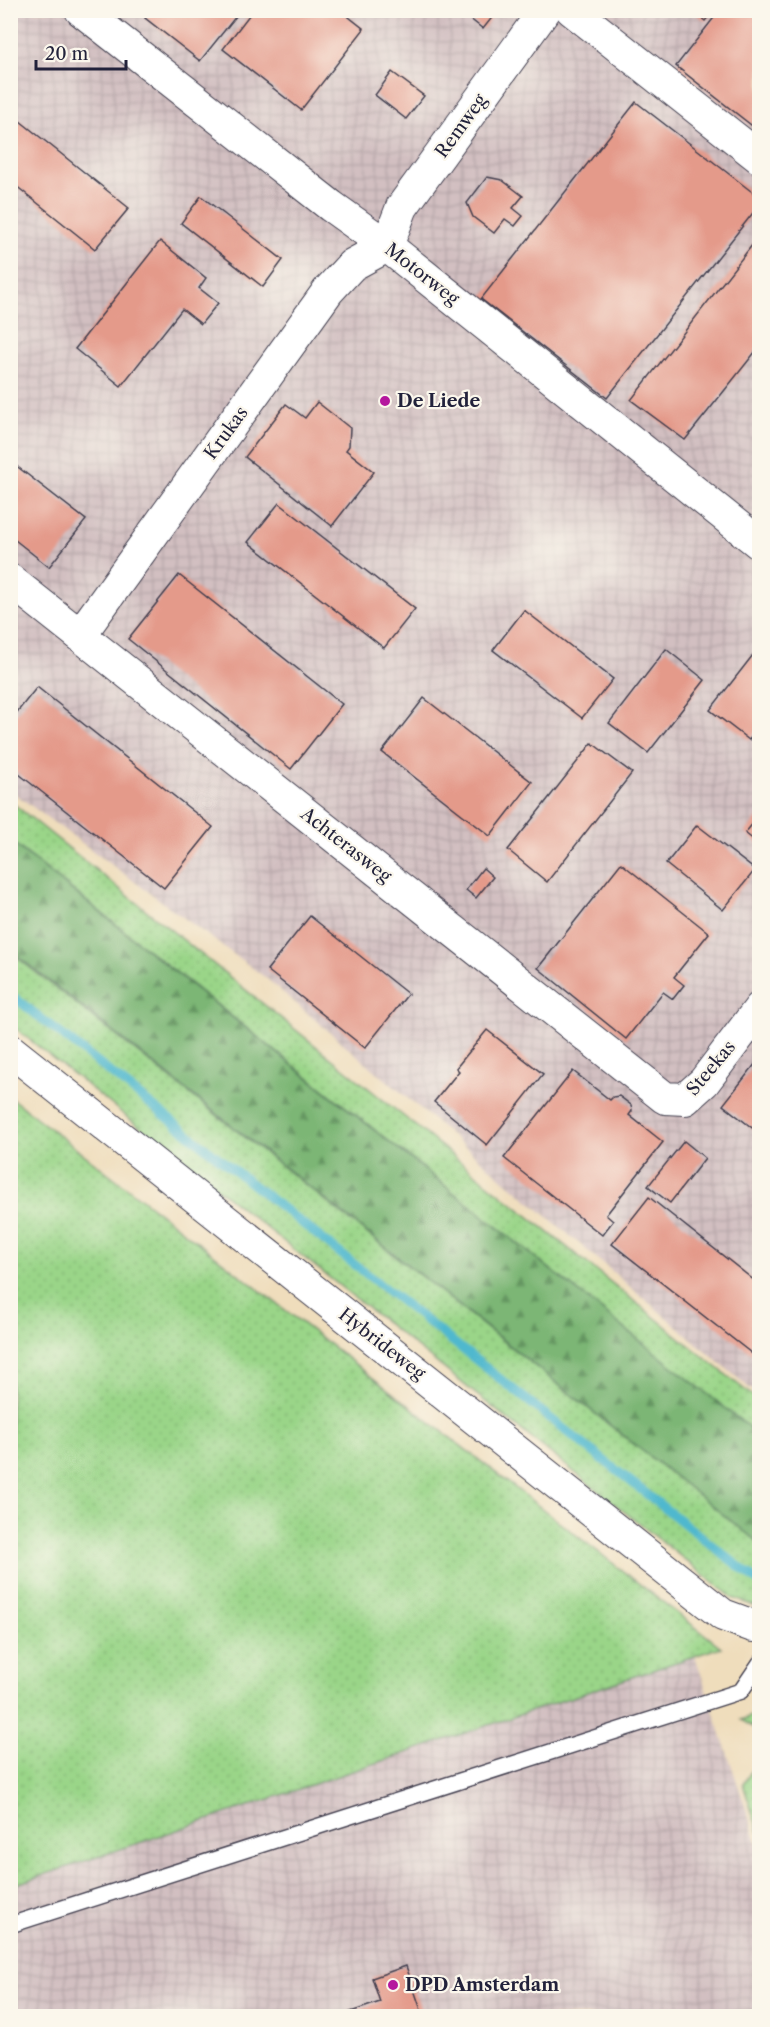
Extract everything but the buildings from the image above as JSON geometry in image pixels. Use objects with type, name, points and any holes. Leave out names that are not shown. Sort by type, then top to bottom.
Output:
[{"type":"street","name":"Motorweg","points":[[81,10],[330,206],[387,246],[759,544]]},
{"type":"street","name":"Remweg","points":[[387,246],[402,207],[544,10]]},
{"type":"street","points":[[572,10],[759,158]]},
{"type":"street","name":"Krukas","points":[[80,636],[328,291],[352,265],[387,246]]},
{"type":"street","name":"Achterasweg","points":[[10,580],[665,1098],[685,1099]]},
{"type":"street","name":"Steekas","points":[[685,1099],[704,1082],[759,1008]]},
{"type":"street","name":"Hybrideweg","points":[[10,1050],[723,1615],[759,1626]]},
{"type":"lane","points":[[10,1925],[741,1691],[759,1663]]},
{"type":"shaded area","name":"De Liede","points":[[11,11],[759,11],[759,1396],[266,978],[11,791]]},
{"type":"shaded area","points":[[695,1656],[759,1848],[759,2016],[11,2016],[10,1886]]},
{"type":"green space","points":[[10,801],[759,1401],[759,1435],[11,841]]},
{"type":"green space","points":[[10,841],[759,1435],[759,1543],[11,951]]},
{"type":"green space","points":[[10,952],[759,1543],[759,1608],[733,1598],[11,1025]]},
{"type":"green space","points":[[11,1098],[721,1647],[11,1886]]},
{"type":"green space","points":[[759,1713],[759,1731],[741,1720]]},
{"type":"green space","points":[[759,1759],[759,1833],[743,1784]]},
{"type":"waterway","points":[[10,994],[760,1583]]},
{"type":"place","name":"De Liede","points":[[385,401]]},
{"type":"place","name":"DPD Amsterdam","points":[[393,1985]]}]
